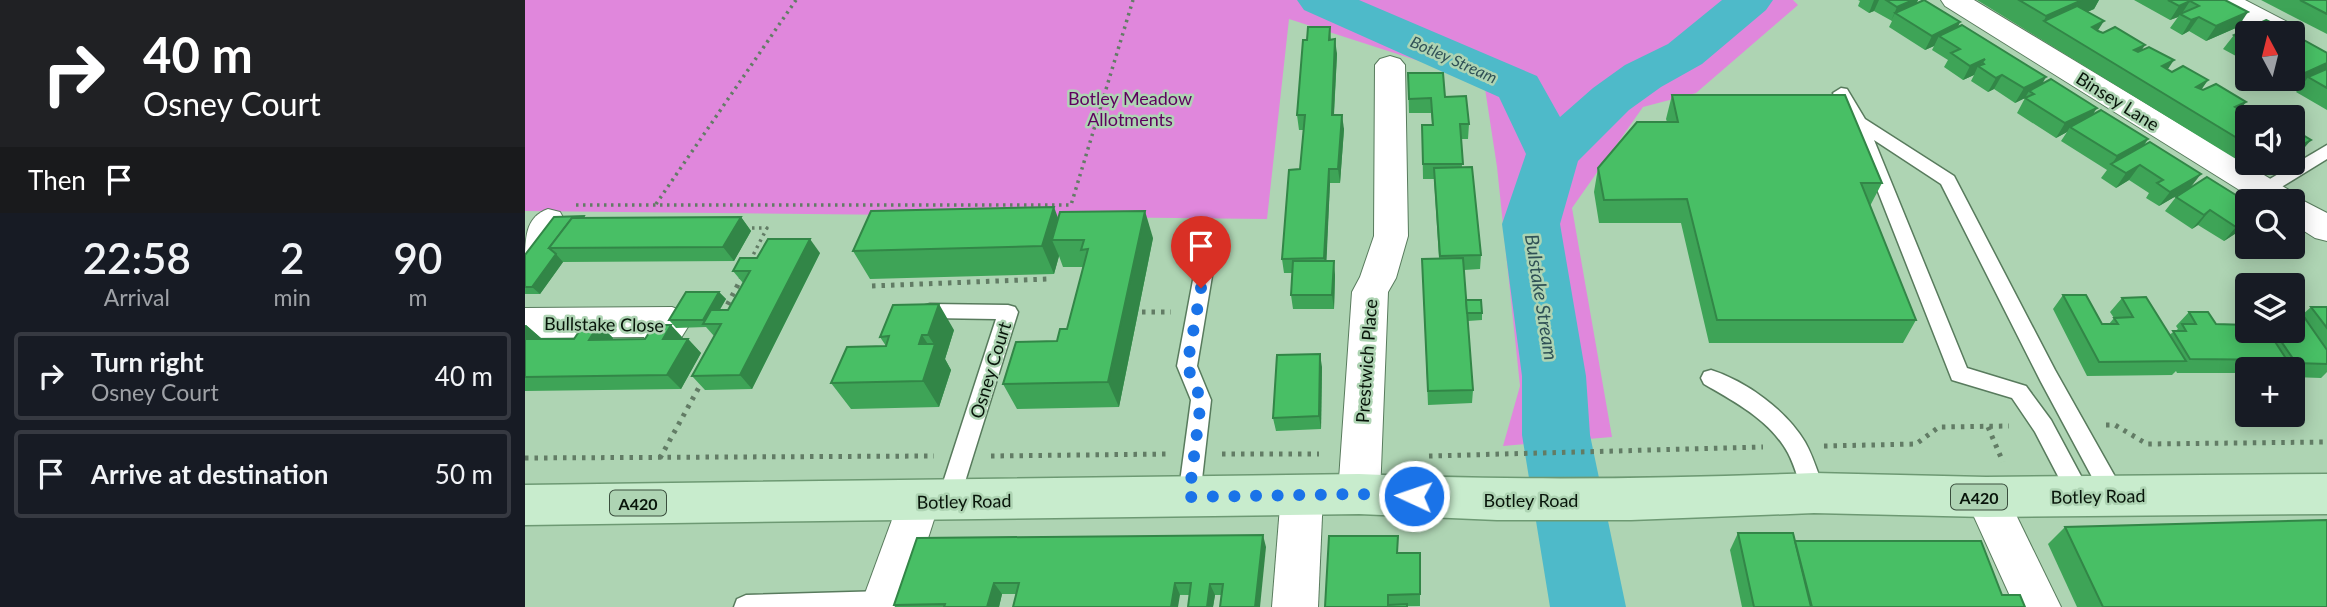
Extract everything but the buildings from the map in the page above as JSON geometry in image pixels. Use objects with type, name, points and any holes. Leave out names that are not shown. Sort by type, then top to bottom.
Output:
[{"type":"main road","name":"Botley Road","points":[[525,505],[1189,497],[1299,474],[1359,494],[1497,500],[1631,500],[1814,494],[1986,497],[2326,495]]},
{"type":"street","name":"Binsey Lane","points":[[1955,0],[2262,189]]},
{"type":"street","points":[[2224,0],[2264,21]]},
{"type":"street","name":"Prestwich Place","points":[[1359,494],[1370,292],[1378,278],[1391,236],[1390,65]]},
{"type":"street","points":[[2305,215],[2327,229]]},
{"type":"street","points":[[525,251],[548,222]]},
{"type":"street","name":"Bullstake Close","points":[[525,323],[672,322],[663,336]]},
{"type":"street","points":[[1296,607],[1299,474]]},
{"type":"street","points":[[1986,497],[2038,607]]},
{"type":"street","points":[[884,605],[934,501]]},
{"type":"lane","points":[[1841,93],[1859,123],[1959,374],[2019,392],[2097,496]]},
{"type":"lane","points":[[1859,123],[1948,180],[2047,376],[2097,496]]},
{"type":"lane","points":[[2281,189],[2327,151]]},
{"type":"lane","points":[[1189,497],[1201,400],[1187,366],[1205,264]]},
{"type":"lane","name":"Osney Court","points":[[930,311],[1008,312],[963,456],[934,501]]},
{"type":"lane","points":[[2019,392],[2047,376]]},
{"type":"lane","points":[[1711,378],[1757,404],[1779,426],[1796,446],[1814,494]]},
{"type":"lane","points":[[746,607],[884,605]]},
{"type":"path","points":[[656,205],[796,0]]},
{"type":"path","points":[[548,222],[560,205],[1071,205],[1133,0]]},
{"type":"path","points":[[740,228],[767,228],[748,264]]},
{"type":"path","points":[[717,324],[742,276]]},
{"type":"path","points":[[872,286],[1048,279]]},
{"type":"path","points":[[660,458],[705,378]]},
{"type":"path","points":[[2115,425],[2147,444],[2327,442]]},
{"type":"path","points":[[1821,446],[1916,444],[1939,427],[2015,426]]},
{"type":"path","points":[[1419,456],[1497,456],[1721,447]]},
{"type":"path","points":[[525,458],[1195,454],[1299,474]]},
{"type":"green space","name":"Botley Meadow Allotments","points":[[525,0],[1793,0],[1798,5],[1696,93],[1643,107],[1572,208],[1612,437],[1503,446],[1520,386],[1497,167],[1484,82],[1289,19],[1267,219],[525,211]]},
{"type":"waterway","name":"Botley Stream","points":[[1320,0],[1519,87],[1553,154]]},
{"type":"waterway","name":"Bulstake Stream","points":[[1553,154],[1611,99],[1643,76],[1685,54],[1750,0]]},
{"type":"waterway","name":"Bulstake Stream","points":[[1553,154],[1531,224],[1554,376],[1556,435],[1588,607]]},
{"type":"route","points":[[1201,288],[1187,366],[1201,400],[1189,497],[1359,494],[1414,496]]}]
